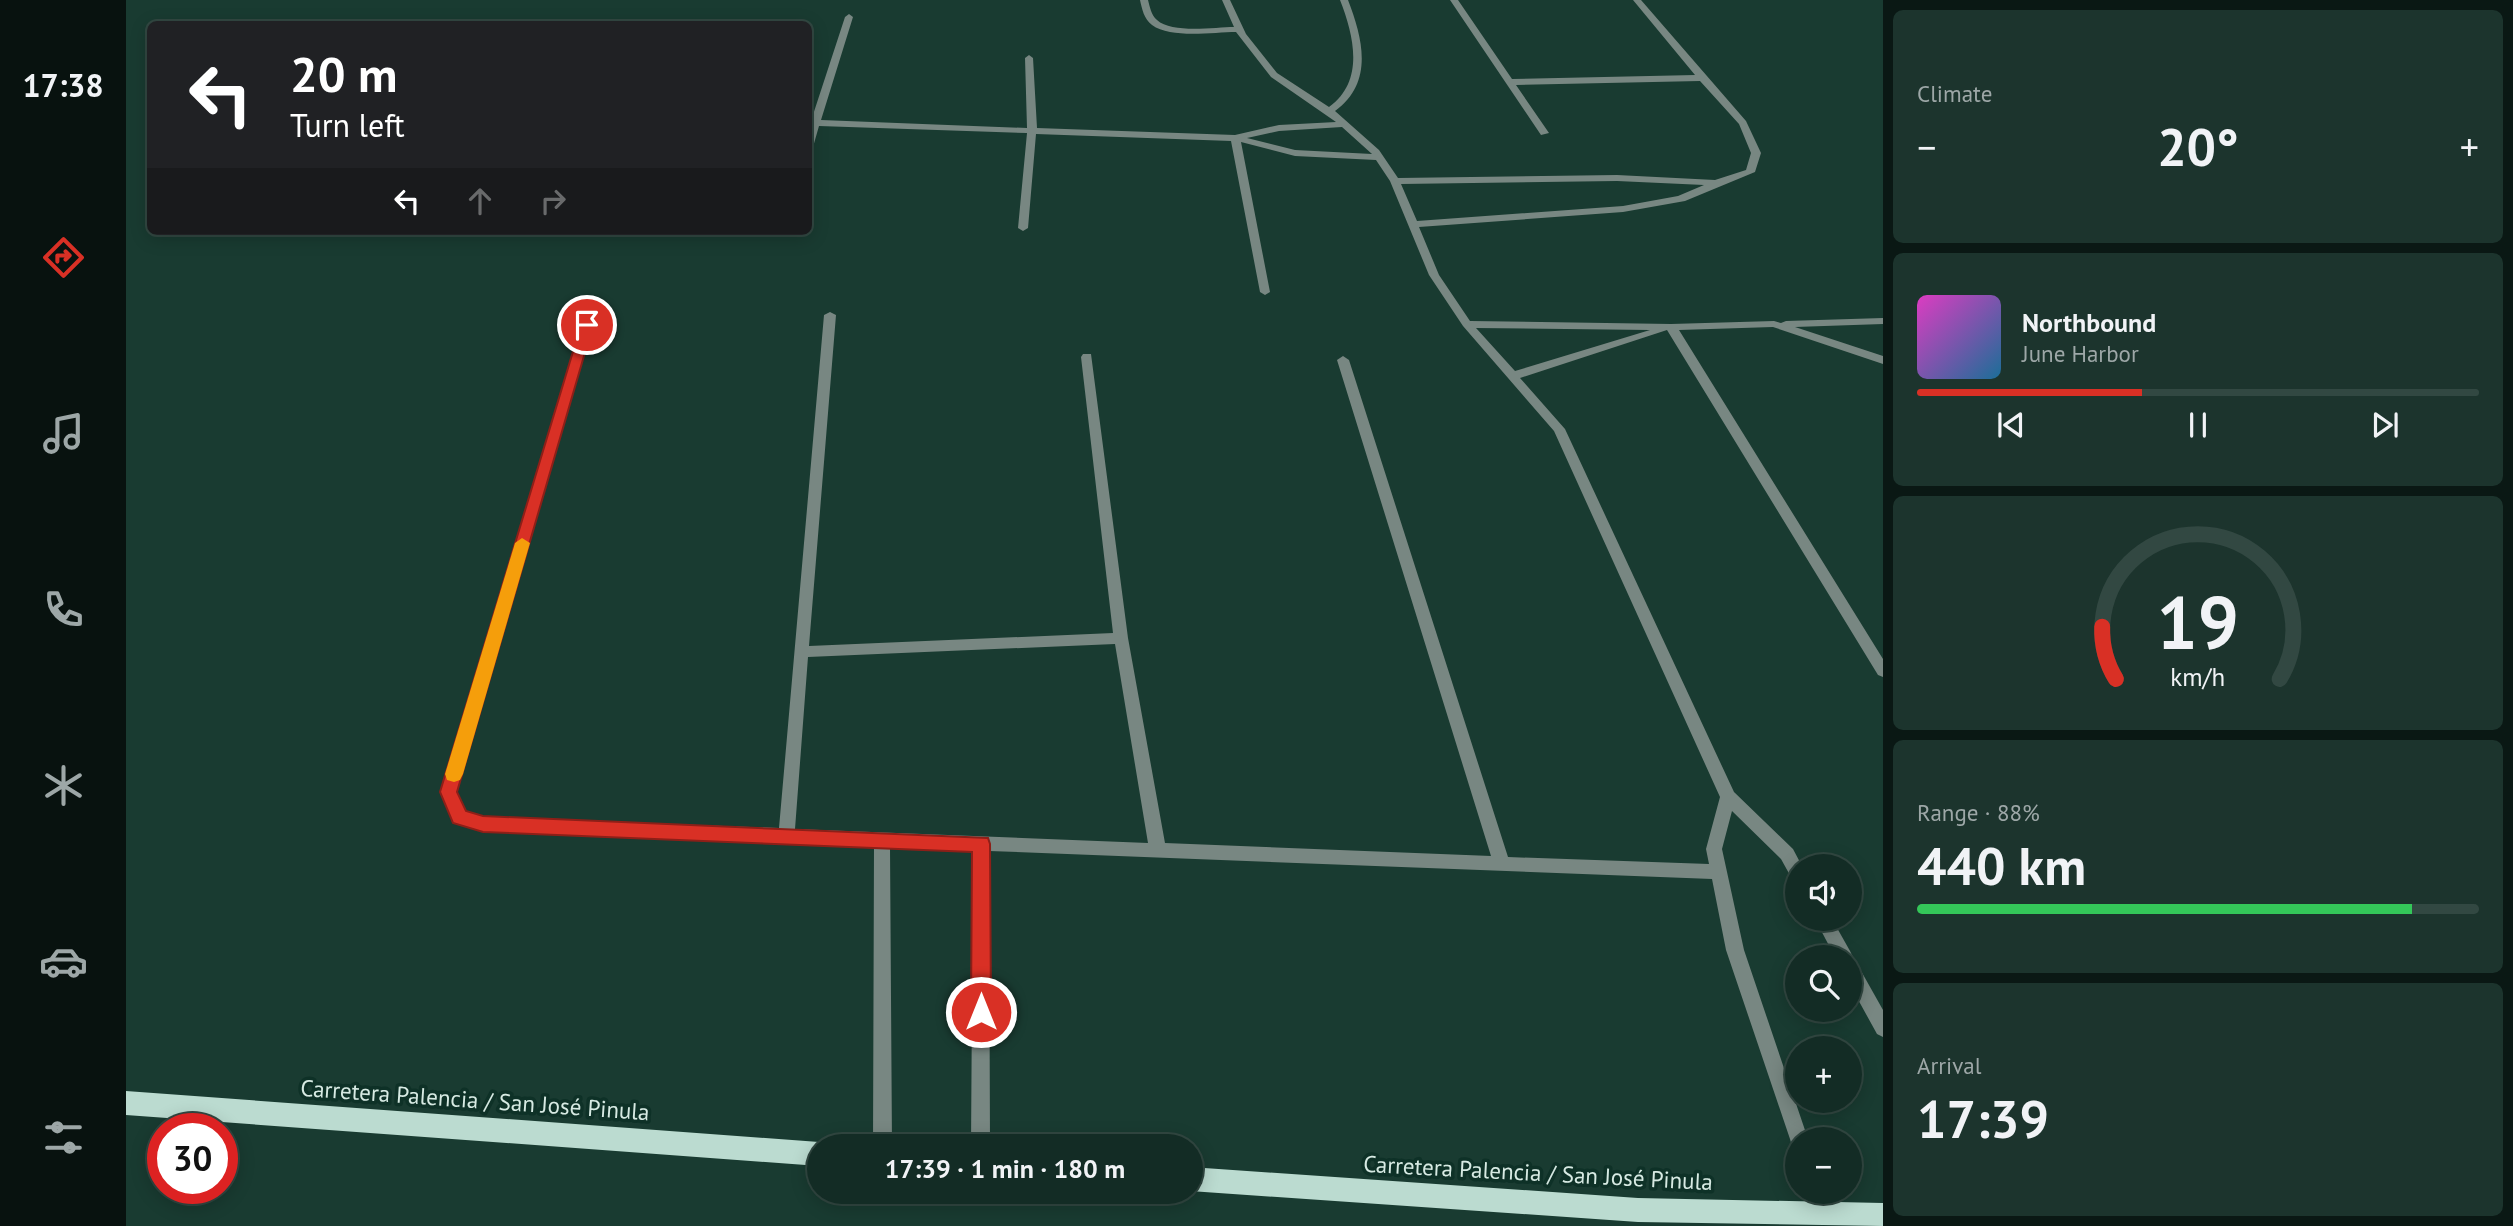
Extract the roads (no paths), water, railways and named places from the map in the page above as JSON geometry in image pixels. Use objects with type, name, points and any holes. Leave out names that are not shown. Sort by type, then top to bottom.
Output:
[{"type":"main road","name":"Carretera Palencia / San José Pinula","points":[[126,1103],[807,1153]]},
{"type":"main road","name":"Carretera Palencia / San José Pinula","points":[[1203,1180],[1638,1210],[1795,1204]]},
{"type":"main road","name":"Carretera Palencia / San José Pinula","points":[[1826,1204],[1883,1215]]},
{"type":"street","points":[[1144,0],[1149,17],[1157,26],[1175,29],[1240,29]]},
{"type":"street","points":[[1226,0],[1240,29],[1274,75],[1329,111],[1380,157],[1395,181],[1434,275],[1467,324],[1559,429],[1728,797],[1787,854]]},
{"type":"street","points":[[1329,111],[1347,96],[1356,74],[1355,27],[1344,0]]},
{"type":"street","points":[[1454,0],[1544,133]]},
{"type":"street","points":[[1414,224],[1623,209],[1681,199],[1718,182],[1750,172],[1756,153],[1744,123],[1702,78],[1637,0]]},
{"type":"street","points":[[812,136],[849,17]]},
{"type":"street","points":[[1023,228],[1032,129],[1029,58]]},
{"type":"street","points":[[1508,82],[1702,78]]},
{"type":"street","points":[[817,123],[1235,138],[1295,153],[1380,157]]},
{"type":"street","points":[[1235,138],[1279,128],[1343,124]]},
{"type":"street","points":[[1235,138],[1265,292]]},
{"type":"street","points":[[1395,181],[1617,178],[1718,182]]},
{"type":"street","points":[[786,836],[830,315]]},
{"type":"street","points":[[1467,324],[1671,327],[1883,321]]},
{"type":"street","points":[[1774,324],[1883,360]]},
{"type":"street","points":[[587,325],[449,792],[459,817],[483,824],[1719,872]]},
{"type":"street","points":[[1513,376],[1671,327]]},
{"type":"street","points":[[1671,327],[1883,671]]},
{"type":"street","points":[[1087,357],[1121,638],[1158,850]]},
{"type":"street","points":[[1343,360],[1502,864]]},
{"type":"street","points":[[802,652],[1121,638]]},
{"type":"street","points":[[1728,797],[1714,849],[1735,950],[1795,1127]]},
{"type":"street","points":[[882,840],[882,1134]]},
{"type":"street","points":[[980,1134],[981,844]]},
{"type":"street","points":[[1862,990],[1883,1028]]}]
